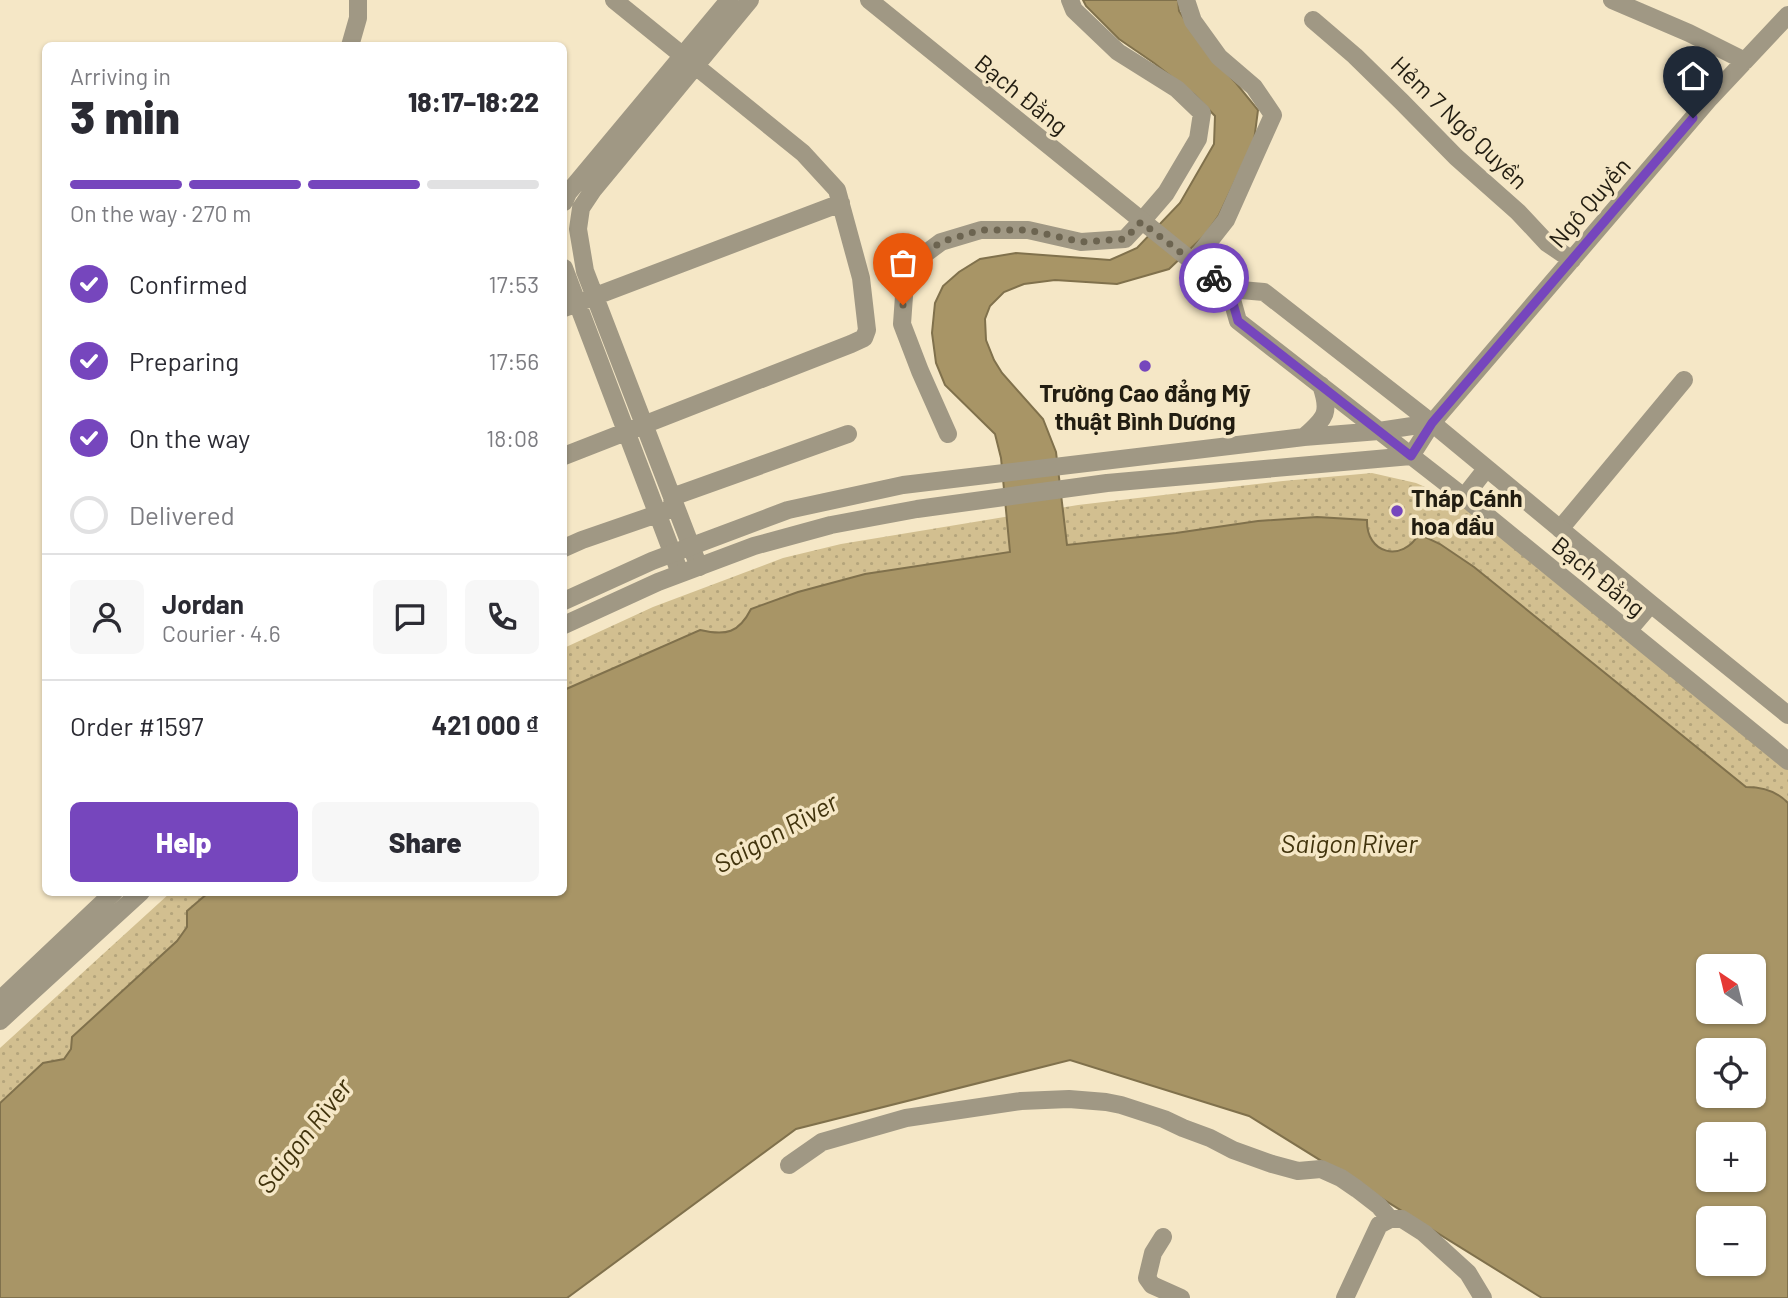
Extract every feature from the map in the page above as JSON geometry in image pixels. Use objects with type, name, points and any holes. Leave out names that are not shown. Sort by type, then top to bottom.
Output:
[{"type":"street","points":[[351,42],[358,18],[358,0]]},
{"type":"street","points":[[567,455],[864,338],[867,330],[861,278],[837,190],[803,153],[614,0]]},
{"type":"street","points":[[699,566],[585,271],[578,229],[581,208],[689,60],[729,0]]},
{"type":"street","points":[[567,195],[689,60],[750,0]]},
{"type":"street","name":"Bạch Đằng","points":[[869,0],[1193,262]]},
{"type":"street","points":[[948,434],[902,324],[906,268],[941,242],[981,230],[1028,230],[1081,242],[1125,239],[1144,223],[1166,193],[1198,139],[1202,113],[1177,89],[1118,52],[1074,10],[1070,0]]},
{"type":"street","points":[[1186,0],[1193,21],[1219,57],[1254,87],[1273,115],[1226,220],[1193,262],[1229,289]]},
{"type":"street","points":[[1612,0],[1689,33],[1745,61]]},
{"type":"street","name":"Ngô Quyền","points":[[1411,456],[1432,423],[1710,98],[1788,15]]},
{"type":"street","name":"Hẻm 7 Ngô Quyền","points":[[1313,20],[1384,84],[1547,243],[1572,260]]},
{"type":"street","points":[[570,306],[841,203]]},
{"type":"street","points":[[567,287],[570,306],[626,432],[680,573]]},
{"type":"street","name":"Bạch Đằng","points":[[1788,715],[1432,423],[1264,292],[1229,289],[1238,321],[1465,497],[1788,761]]},
{"type":"street","points":[[1560,529],[1684,380]]},
{"type":"street","points":[[1304,437],[1325,414],[1327,402],[1321,385]]},
{"type":"street","points":[[567,600],[673,553],[788,510],[903,485],[1432,423]]},
{"type":"street","points":[[672,497],[848,434]]},
{"type":"street","points":[[567,624],[680,573],[754,546],[831,525],[917,509],[1107,483],[1411,456]]},
{"type":"street","points":[[1465,497],[1486,469]]},
{"type":"street","points":[[567,547],[670,509],[672,497]]},
{"type":"street","points":[[1628,631],[1651,604]]},
{"type":"street","points":[[0,1000],[110,896]]},
{"type":"street","points":[[0,1021],[137,896]]},
{"type":"street","points":[[789,1165],[822,1142],[906,1118],[1021,1101],[1069,1099],[1106,1102],[1164,1119],[1262,1161],[1298,1171],[1321,1169],[1357,1189],[1379,1206],[1390,1219]]},
{"type":"street","points":[[1345,1298],[1380,1225],[1390,1219],[1402,1219],[1433,1240],[1468,1273],[1483,1298]]},
{"type":"street","points":[[1163,1237],[1153,1253],[1147,1278],[1152,1284],[1181,1298]]},
{"type":"shaded area","points":[[1372,473],[1416,483],[1464,504],[1788,769],[1788,803],[1769,791],[1746,787],[1474,567],[1440,544],[1414,542],[1397,552],[1382,550],[1371,539],[1367,520],[1316,517],[1258,521],[1010,552],[865,574],[798,592],[745,621],[732,632],[716,634],[700,630],[567,689],[567,647],[653,607],[783,558],[841,544],[1078,505]]},
{"type":"shaded area","points":[[167,896],[204,896],[187,911],[187,927],[177,941],[73,1037],[71,1049],[64,1059],[43,1063],[0,1103],[0,1048]]},
{"type":"water","name":"Saigon River","points":[[1083,0],[1178,0],[1179,11],[1204,49],[1258,110],[1254,141],[1219,215],[1205,235],[1169,269],[1117,284],[1055,280],[1024,284],[1004,292],[990,306],[985,319],[986,340],[994,360],[1002,373],[1043,419],[1056,452],[1067,545],[1258,521],[1317,517],[1367,520],[1372,541],[1386,551],[1404,549],[1419,534],[1440,544],[1474,567],[1746,787],[1769,790],[1788,803],[1788,1298],[1542,1298],[1249,1116],[1070,1060],[796,1129],[567,1298],[0,1298],[0,1103],[43,1063],[64,1059],[71,1049],[72,1037],[177,941],[187,927],[187,911],[204,896],[567,896],[567,689],[700,630],[717,633],[731,631],[742,623],[751,609],[798,592],[865,574],[1010,552],[1001,458],[995,434],[945,385],[936,363],[932,333],[935,303],[943,286],[980,259],[1016,253],[1110,260],[1137,248],[1180,203],[1214,144],[1215,116],[1195,95],[1119,39]]},
{"type":"way so far","points":[[903,305],[906,268],[941,242],[981,230],[1028,230],[1081,242],[1125,239],[1141,222],[1214,278]]},
{"type":"place","name":"Trường Cao đẳng Mỹ thuật Bình Dương","points":[[1145,366]]},
{"type":"place","name":"Tháp Cánh hoa dầu","points":[[1397,511]]},
{"type":"route","points":[[1214,278],[1229,289],[1238,321],[1411,456],[1432,423],[1693,118]]}]
